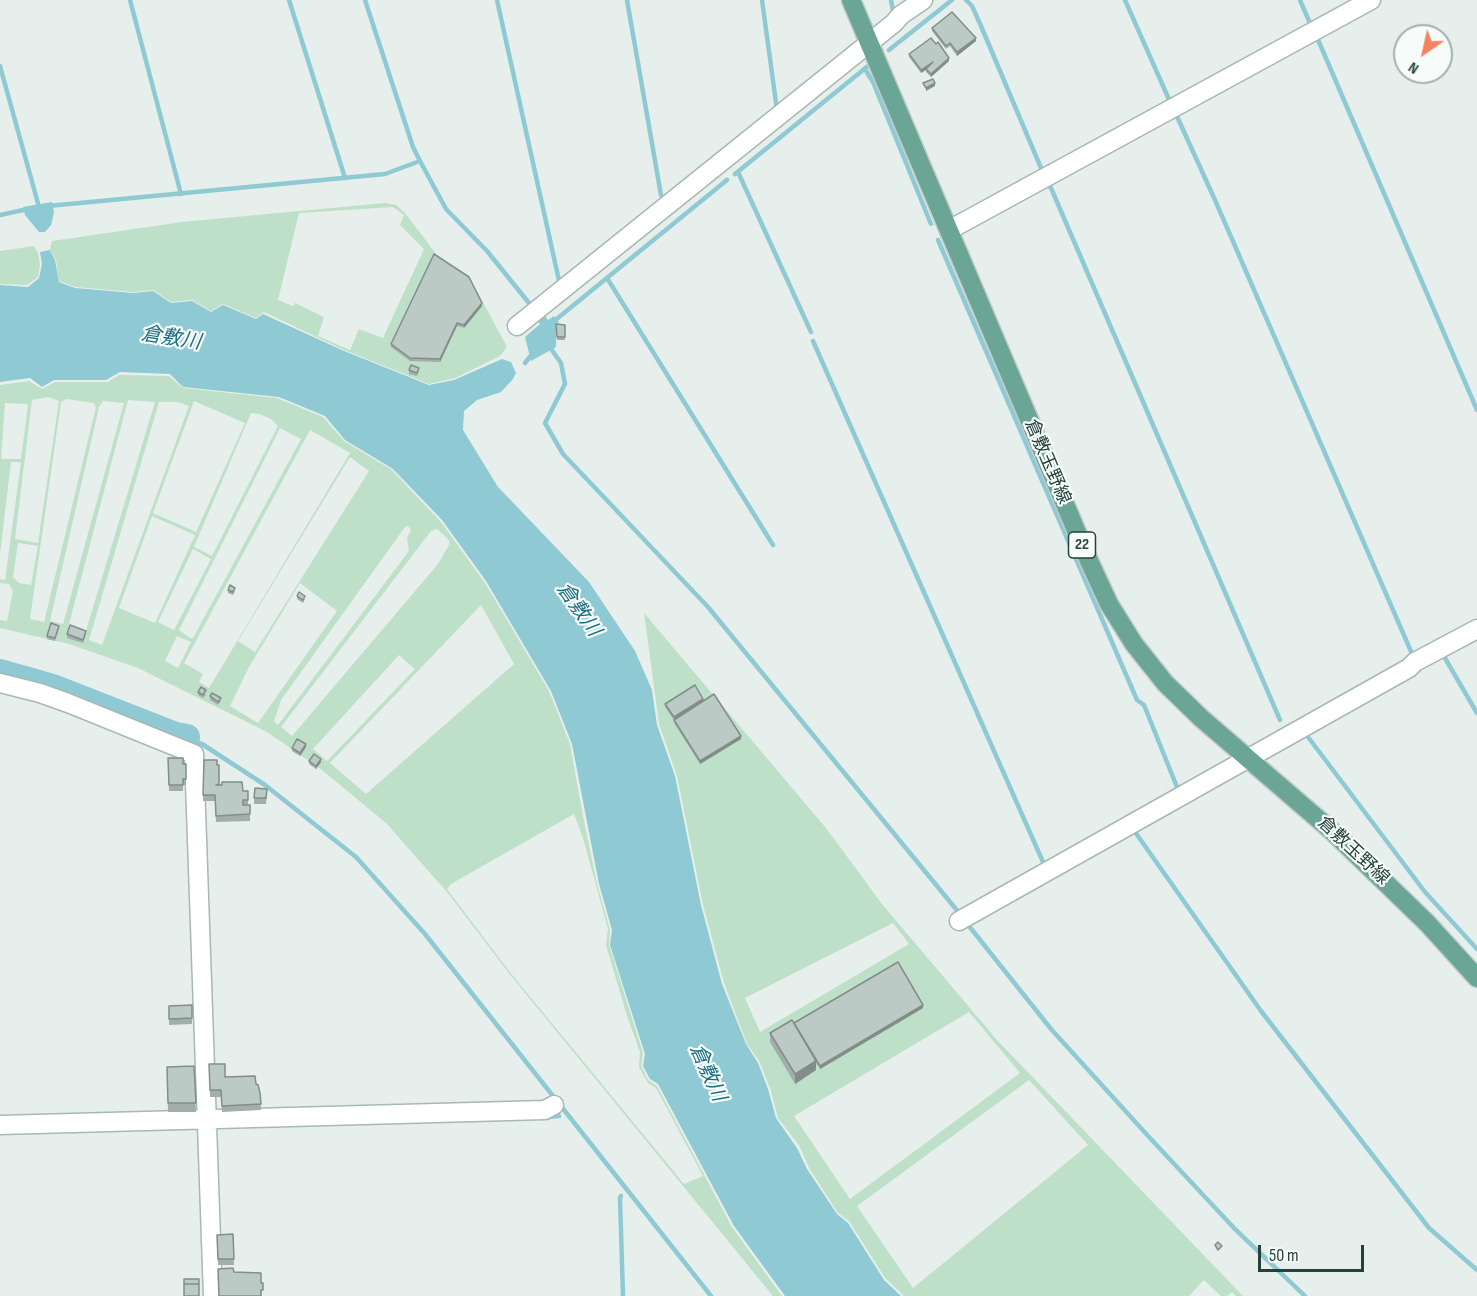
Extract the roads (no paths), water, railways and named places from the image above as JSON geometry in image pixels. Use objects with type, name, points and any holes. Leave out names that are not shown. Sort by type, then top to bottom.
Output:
[{"type":"main road","name":"倉敷玉野線","points":[[851,0],[1085,553],[1109,604],[1134,644],[1165,683],[1201,718],[1373,869],[1477,978]]},
{"type":"street","points":[[529,316],[923,0]]},
{"type":"street","points":[[949,230],[1371,0]]},
{"type":"street","points":[[963,918],[1477,629]]},
{"type":"street","points":[[0,683],[68,703],[194,754],[213,1296]]},
{"type":"street","points":[[0,1125],[545,1110],[554,1105]]},
{"type":"water","points":[[52,202],[54,213],[51,225],[45,232],[39,232],[25,215],[23,207]]},
{"type":"water","name":"倉敷川","points":[[50,250],[55,260],[59,282],[75,288],[133,293],[153,291],[171,303],[192,301],[211,312],[223,305],[256,319],[263,314],[344,351],[429,385],[454,380],[502,359],[511,362],[516,373],[513,379],[501,392],[477,400],[464,411],[463,430],[498,487],[589,582],[635,651],[652,690],[657,725],[675,776],[701,905],[722,984],[746,1044],[758,1063],[776,1118],[837,1214],[848,1223],[884,1280],[901,1296],[785,1296],[734,1226],[658,1084],[650,1079],[643,1066],[645,1054],[610,945],[612,930],[599,884],[572,744],[551,691],[486,581],[442,520],[393,469],[345,440],[325,416],[279,397],[183,387],[170,374],[120,372],[106,380],[54,380],[42,387],[30,378],[0,382],[0,285],[28,287],[39,278],[42,264],[40,252]]},
{"type":"water","points":[[543,313],[548,320],[554,316],[559,322],[556,325],[556,347],[531,361],[525,337],[540,324],[536,319]]},
{"type":"waterway","points":[[130,0],[181,194]]},
{"type":"waterway","points":[[289,0],[345,178]]},
{"type":"waterway","points":[[365,0],[413,147],[420,161]]},
{"type":"waterway","points":[[497,0],[560,285]]},
{"type":"waterway","points":[[627,0],[661,195]]},
{"type":"waterway","points":[[762,0],[777,110]]},
{"type":"waterway","points":[[891,0],[894,16]]},
{"type":"waterway","points":[[889,50],[952,0]]},
{"type":"waterway","points":[[966,0],[972,6],[981,26],[1042,174]]},
{"type":"waterway","points":[[1125,0],[1171,104]]},
{"type":"waterway","points":[[1300,0],[1312,28]]},
{"type":"waterway","points":[[1316,35],[1477,410]]},
{"type":"waterway","points":[[0,66],[39,207]]},
{"type":"waterway","points":[[735,174],[868,66]]},
{"type":"waterway","points":[[865,69],[873,82],[931,224]]},
{"type":"waterway","points":[[1175,112],[1413,656]]},
{"type":"waterway","points":[[48,206],[385,174],[420,161],[446,209],[487,251],[533,308]]},
{"type":"waterway","points":[[738,172],[811,332]]},
{"type":"waterway","points":[[553,322],[727,180]]},
{"type":"waterway","points":[[1045,182],[1051,188],[1280,720]]},
{"type":"waterway","points":[[0,215],[28,209]]},
{"type":"waterway","points":[[938,240],[1137,700],[1144,705],[1179,792]]},
{"type":"waterway","points":[[607,278],[773,545]]},
{"type":"waterway","points":[[813,341],[1043,862]]},
{"type":"waterway","points":[[549,346],[561,363],[565,384],[545,423],[563,454],[708,607],[960,914]]},
{"type":"waterway","points":[[525,363],[532,354]]},
{"type":"waterway","points":[[1442,653],[1477,713]]},
{"type":"waterway","points":[[0,672],[53,687],[176,735],[187,737]]},
{"type":"waterway","points":[[1305,733],[1425,892],[1477,949]]},
{"type":"waterway","points":[[187,737],[202,744],[265,785],[356,857],[425,934],[711,1296]]},
{"type":"waterway","points":[[1133,829],[1261,1011],[1429,1228],[1477,1270]]},
{"type":"waterway","points":[[965,921],[1051,1029],[1234,1228],[1305,1296]]},
{"type":"waterway","points":[[548,1117],[559,1116]]},
{"type":"waterway","points":[[621,1196],[623,1296]]}]
